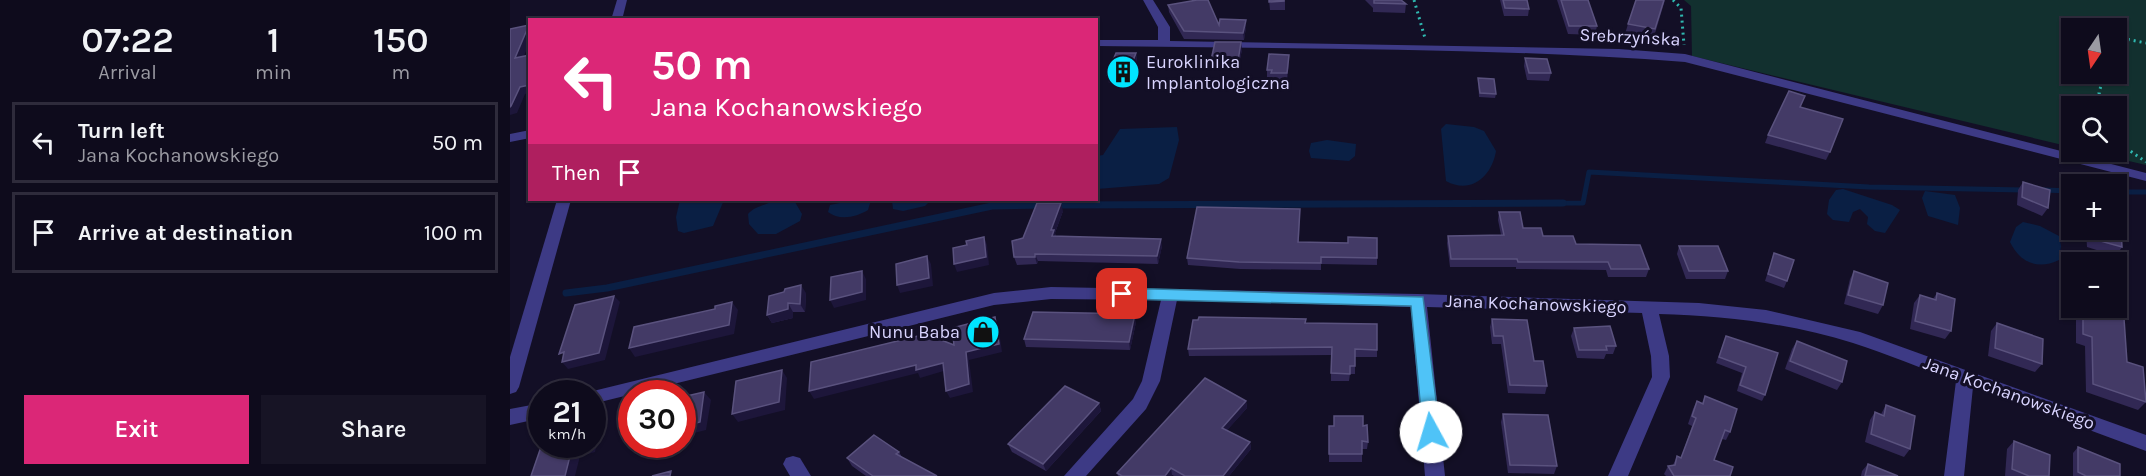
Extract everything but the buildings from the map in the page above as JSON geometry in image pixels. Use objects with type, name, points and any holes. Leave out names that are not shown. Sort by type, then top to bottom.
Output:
[{"type":"street","points":[[617,18],[622,0]]},
{"type":"street","points":[[1148,0],[1164,27],[1164,44]]},
{"type":"street","name":"Srebrzyńska","points":[[1098,43],[1428,48],[1619,53],[1685,58],[1804,86],[2146,177]]},
{"type":"street","points":[[510,138],[528,134]]},
{"type":"street","points":[[510,387],[564,201]]},
{"type":"street","name":"Jana Kochanowskiego","points":[[606,394],[994,298],[1051,293],[1418,300],[1732,311],[1810,325],[1854,337],[2146,443]]},
{"type":"street","points":[[1074,476],[1140,404],[1151,381],[1170,294]]},
{"type":"street","points":[[1418,300],[1436,476]]},
{"type":"street","points":[[1618,476],[1661,377],[1660,356],[1649,308]]},
{"type":"street","points":[[1954,476],[1965,377]]},
{"type":"street","points":[[510,417],[528,413]]},
{"type":"path","points":[[1414,0],[1428,48]]},
{"type":"path","points":[[1673,0],[1682,8],[1685,58]]},
{"type":"path","points":[[2127,40],[2146,43]]},
{"type":"path","points":[[2127,149],[2146,162]]},
{"type":"green space","points":[[1684,0],[2146,0],[2146,165],[2127,161],[2127,96],[2061,96],[2061,145],[1692,56],[1691,6]]},
{"type":"water","points":[[1446,124],[1474,127],[1484,131],[1496,151],[1490,168],[1479,181],[1464,186],[1446,181],[1441,129]]},
{"type":"water","points":[[1177,127],[1179,140],[1169,178],[1159,184],[1098,189],[1098,156],[1103,155],[1120,129]]},
{"type":"water","points":[[1327,140],[1356,144],[1355,156],[1349,161],[1311,158],[1309,151],[1311,143]]},
{"type":"water","points":[[1843,189],[1892,205],[1900,210],[1885,233],[1875,231],[1867,224],[1868,217],[1860,209],[1853,212],[1849,222],[1833,220],[1827,214],[1829,200],[1836,190]]},
{"type":"water","points":[[1925,191],[1955,195],[1960,208],[1958,225],[1928,216],[1922,198]]},
{"type":"water","points":[[680,201],[724,201],[713,226],[684,233],[678,231],[676,217]]},
{"type":"water","points":[[772,201],[795,202],[802,214],[800,221],[776,234],[758,234],[749,224],[748,214]]},
{"type":"water","points":[[849,201],[871,201],[868,210],[848,217],[832,215],[828,212],[830,205]]},
{"type":"water","points":[[892,201],[930,201],[925,206],[903,211],[893,209]]},
{"type":"water","points":[[2023,222],[2040,226],[2059,236],[2061,246],[2059,260],[2037,264],[2024,260],[2019,255],[2010,242],[2016,227]]},
{"type":"waterway","points":[[1167,205],[1583,203],[1589,172],[1869,187],[2024,190]]},
{"type":"waterway","points":[[2044,190],[2061,191]]},
{"type":"waterway","points":[[2127,192],[2146,192]]},
{"type":"waterway","points":[[1055,205],[1563,203]]},
{"type":"waterway","points":[[566,293],[607,288],[992,206],[1042,205]]},
{"type":"place","name":"Euroklinika Implantologiczna","points":[[1123,72]]},
{"type":"place","name":"Nunu Baba","points":[[983,332]]},
{"type":"route","points":[[1122,294],[1418,300],[1431,432]]}]
